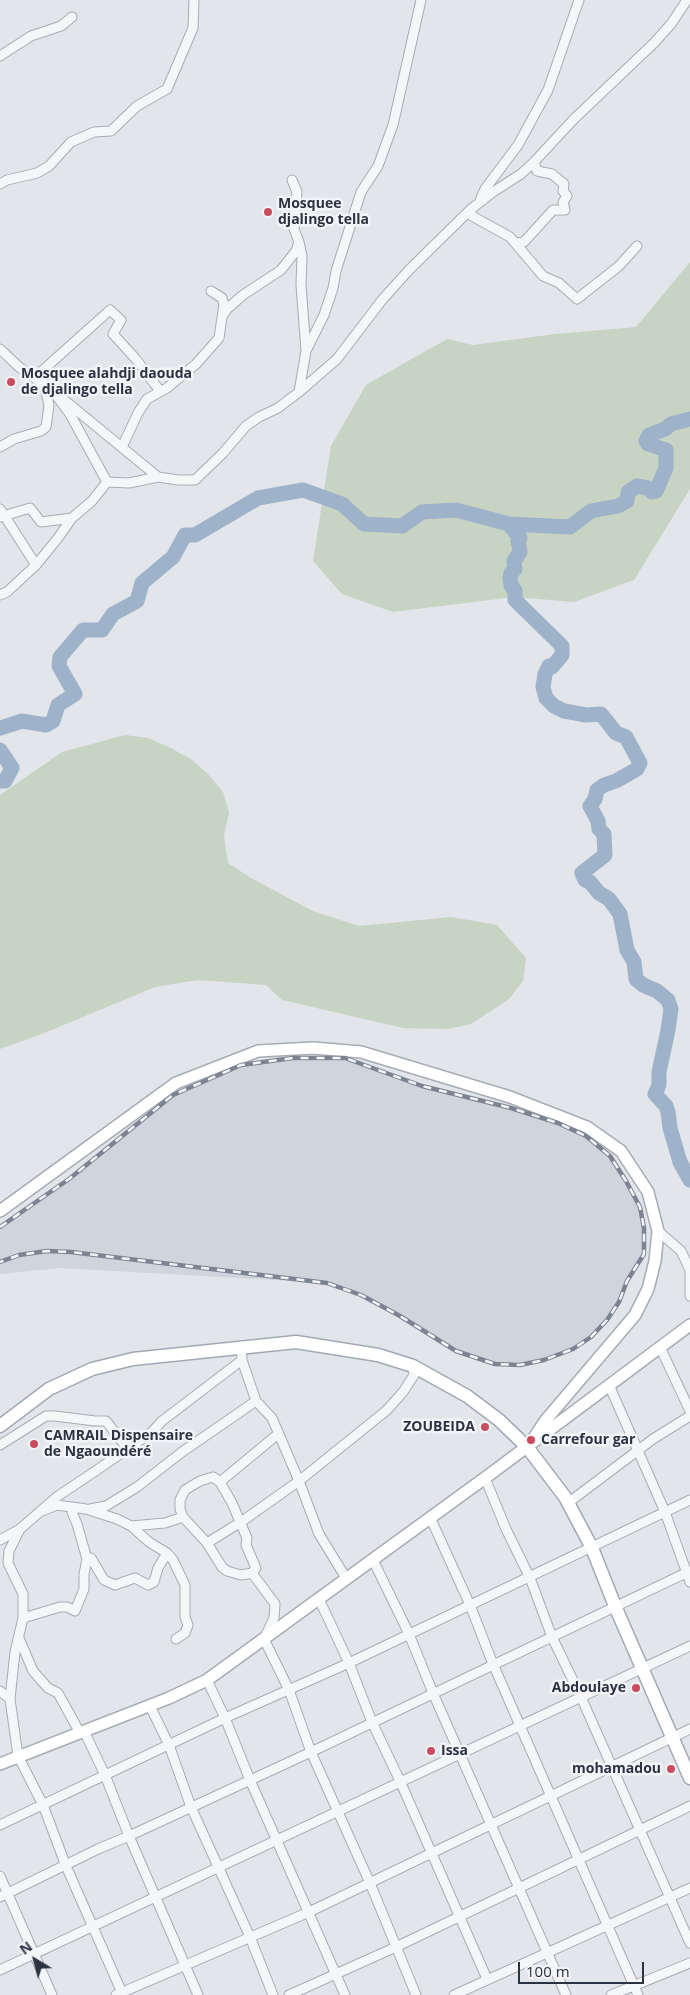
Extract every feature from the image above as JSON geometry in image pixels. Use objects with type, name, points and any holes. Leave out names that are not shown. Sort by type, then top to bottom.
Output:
[{"type":"main road","points":[[0,1426],[49,1389],[92,1370],[133,1359],[241,1346],[296,1342],[378,1355],[413,1366],[467,1396],[499,1420],[528,1446],[568,1503],[592,1548],[615,1606],[690,1778]]},
{"type":"street","points":[[0,184],[7,180],[36,173],[49,166],[71,142],[94,132],[111,131],[137,106],[167,89],[194,28],[194,0]]},
{"type":"street","points":[[306,352],[324,315],[362,192],[378,166],[393,125],[421,0]]},
{"type":"street","points":[[480,201],[486,189],[518,145],[548,90],[578,0]]},
{"type":"street","points":[[107,482],[129,483],[158,477],[195,480],[223,453],[246,426],[258,416],[278,408],[337,359],[382,300],[470,210],[480,201],[521,174],[534,162],[574,119],[655,42],[671,24],[687,0]]},
{"type":"street","points":[[0,56],[31,36],[61,26],[72,17]]},
{"type":"street","points":[[517,243],[524,242],[553,210],[565,210],[563,202],[567,196],[563,190],[564,184],[552,174],[537,171],[534,162]]},
{"type":"street","points":[[292,180],[297,192],[294,229],[302,256],[306,352],[299,392]]},
{"type":"street","points":[[470,210],[472,216],[498,229],[517,243],[543,276],[559,283],[577,300],[619,266],[637,246]]},
{"type":"street","points":[[223,316],[231,305],[281,270],[296,251],[299,242]]},
{"type":"street","points":[[122,447],[147,399],[167,388],[196,364],[217,342],[224,304],[222,298],[211,291]]},
{"type":"street","points":[[34,378],[110,310],[121,320],[113,334],[135,358],[160,391]]},
{"type":"street","points":[[0,349],[19,367],[53,391],[158,477]]},
{"type":"street","points":[[0,448],[19,437],[41,431],[46,427],[49,405],[44,385]]},
{"type":"street","points":[[53,391],[70,414],[107,482]]},
{"type":"street","points":[[0,595],[7,592],[36,565],[72,518],[92,501],[107,482]]},
{"type":"street","points":[[36,565],[1,514],[30,508],[41,522],[72,518]]},
{"type":"street","points":[[0,1211],[176,1083],[258,1051],[313,1048],[361,1052],[510,1097],[587,1127],[621,1151],[648,1192],[658,1231],[655,1260],[648,1289],[635,1316],[545,1422],[528,1446]]},
{"type":"street","points":[[658,1231],[681,1251],[690,1270],[690,1296]]},
{"type":"street","points":[[0,1764],[150,1706],[207,1680],[485,1478],[690,1325]]},
{"type":"street","points":[[241,1346],[242,1360],[256,1401],[272,1418],[299,1480],[319,1534],[346,1578]]},
{"type":"street","points":[[660,1347],[690,1411]]},
{"type":"street","points":[[0,1540],[20,1529],[58,1496],[152,1432],[162,1421],[242,1360]]},
{"type":"street","points":[[207,1543],[241,1522],[299,1480],[387,1410],[403,1392],[414,1375],[413,1366]]},
{"type":"street","points":[[3,1895],[98,1849],[311,1752],[615,1606],[689,1575],[665,1512],[609,1385]]},
{"type":"street","points":[[37,1513],[57,1505],[95,1509],[115,1501],[256,1401]]},
{"type":"street","points":[[0,1445],[46,1416],[55,1416],[106,1421],[128,1448]]},
{"type":"street","points":[[568,1503],[653,1439],[690,1416]]},
{"type":"street","points":[[220,1482],[278,1434]]},
{"type":"street","points":[[213,1477],[220,1482],[241,1522],[247,1538],[246,1545],[256,1568],[252,1573],[227,1572],[207,1543],[183,1517],[180,1509],[180,1500],[185,1490],[200,1481],[213,1477]]},
{"type":"street","points":[[485,1478],[506,1529],[530,1578],[552,1637],[641,1830],[690,1943]]},
{"type":"street","points":[[58,1496],[131,1526],[149,1542],[167,1553],[173,1560],[185,1585],[185,1617],[188,1624],[185,1633],[176,1639]]},
{"type":"street","points":[[0,1825],[226,1718],[349,1664],[690,1500]]},
{"type":"street","points":[[23,1618],[60,1607],[67,1607],[75,1611],[84,1589],[84,1574],[87,1560],[72,1512],[73,1507]]},
{"type":"street","points":[[131,1526],[165,1523],[183,1517]]},
{"type":"street","points":[[430,1517],[470,1605],[493,1664],[638,1995]]},
{"type":"street","points":[[20,1529],[9,1552],[8,1563],[23,1594],[23,1618],[15,1652],[10,1699],[18,1756],[43,1805],[66,1866],[121,1994],[309,1912],[690,1729]]},
{"type":"street","points":[[87,1560],[91,1558],[104,1580],[115,1585],[135,1578],[148,1585],[154,1582],[158,1568],[167,1553]]},
{"type":"street","points":[[373,1560],[409,1634],[433,1693],[566,1995]]},
{"type":"street","points":[[252,1573],[274,1604],[274,1618],[264,1639]]},
{"type":"street","points":[[319,1599],[487,1979]]},
{"type":"street","points":[[19,1638],[33,1671],[48,1688],[58,1694],[82,1732],[105,1775],[129,1836],[198,1995]]},
{"type":"street","points":[[264,1639],[289,1690],[311,1752],[370,1883],[416,1995]]},
{"type":"street","points":[[0,1970],[277,1838],[338,1812],[400,1781],[690,1646]]},
{"type":"street","points":[[207,1680],[226,1718],[250,1780],[345,1995]]},
{"type":"street","points":[[0,1691],[10,1699]]},
{"type":"street","points":[[150,1706],[169,1745],[191,1808],[250,1938],[273,1995]]},
{"type":"street","points":[[289,1995],[396,1947],[690,1806]]},
{"type":"street","points":[[0,1876],[3,1895],[34,1954],[52,1995]]},
{"type":"street","points":[[454,1995],[690,1888]]},
{"type":"street","points":[[611,1995],[690,1963]]},
{"type":"shaded area","points":[[293,1058],[345,1058],[422,1086],[511,1108],[558,1123],[586,1136],[610,1156],[640,1207],[644,1228],[644,1254],[627,1281],[619,1302],[607,1320],[591,1337],[573,1349],[544,1360],[520,1365],[495,1364],[456,1351],[400,1316],[361,1295],[327,1283],[60,1268],[0,1274],[0,1227],[69,1179],[173,1095],[241,1065]]},
{"type":"green space","points":[[690,262],[690,489],[634,580],[574,602],[514,597],[393,612],[342,594],[313,561],[331,446],[366,385],[447,339],[473,345],[555,334],[636,327]]},
{"type":"green space","points":[[125,735],[148,738],[171,748],[192,760],[208,774],[223,792],[229,813],[224,835],[228,863],[251,878],[313,911],[359,926],[451,917],[497,925],[526,958],[523,981],[509,999],[471,1024],[448,1029],[403,1028],[282,1000],[266,985],[198,980],[155,987],[42,1034],[0,1049],[0,795],[62,752]]},
{"type":"waterway","points":[[0,728],[22,721],[46,725],[53,721],[58,705],[75,694],[59,666],[60,657],[83,630],[102,630],[113,614],[137,601],[142,583],[173,557],[185,535],[195,535],[258,498],[303,490],[342,504],[364,524],[402,526],[422,512],[456,510],[509,524],[570,527],[591,511],[618,506],[627,501],[628,492],[637,486],[648,488],[652,492],[656,491],[666,468],[666,450],[648,444],[646,441],[649,435],[665,429],[671,424],[690,419]]},
{"type":"waterway","points":[[509,524],[520,538],[518,540],[520,552],[514,561],[515,569],[511,573],[510,578],[511,585],[515,591],[515,600],[562,646],[562,655],[552,667],[549,666],[545,674],[543,687],[546,698],[554,706],[564,711],[586,715],[601,714],[616,733],[626,737],[640,763],[637,769],[597,790],[595,799],[590,806],[598,821],[599,829],[604,834],[605,855],[582,873],[585,880],[590,882],[599,893],[609,899],[620,914],[627,950],[634,962],[636,979],[668,1000],[671,1009],[659,1072],[659,1085],[655,1094],[666,1106],[680,1162],[690,1180]]},
{"type":"waterway","points":[[0,750],[12,768],[5,781],[0,781]]},
{"type":"railway","points":[[0,1227],[69,1179],[173,1095],[241,1065],[293,1058],[345,1058],[422,1086],[511,1108],[558,1123],[586,1136],[610,1156],[626,1181],[640,1207],[644,1228],[644,1254],[627,1281],[619,1302],[607,1320],[591,1337],[573,1349],[544,1360],[520,1365],[495,1364],[456,1351],[400,1316],[361,1295],[327,1283],[71,1252],[47,1251],[19,1255],[0,1262]]},
{"type":"place","name":"Mosquee djalingo tella","points":[[268,212]]},
{"type":"place","name":"Mosquee alahdji daouda de djalingo tella","points":[[11,382]]},
{"type":"place","name":"ZOUBEIDA","points":[[485,1427]]},
{"type":"place","name":"Carrefour gar","points":[[531,1440]]},
{"type":"place","name":"CAMRAIL Dispensaire de Ngaoundéré","points":[[34,1444]]},
{"type":"place","name":"Abdoulaye","points":[[636,1688]]},
{"type":"place","name":"Issa","points":[[431,1751]]},
{"type":"place","name":"mohamadou","points":[[671,1769]]}]
